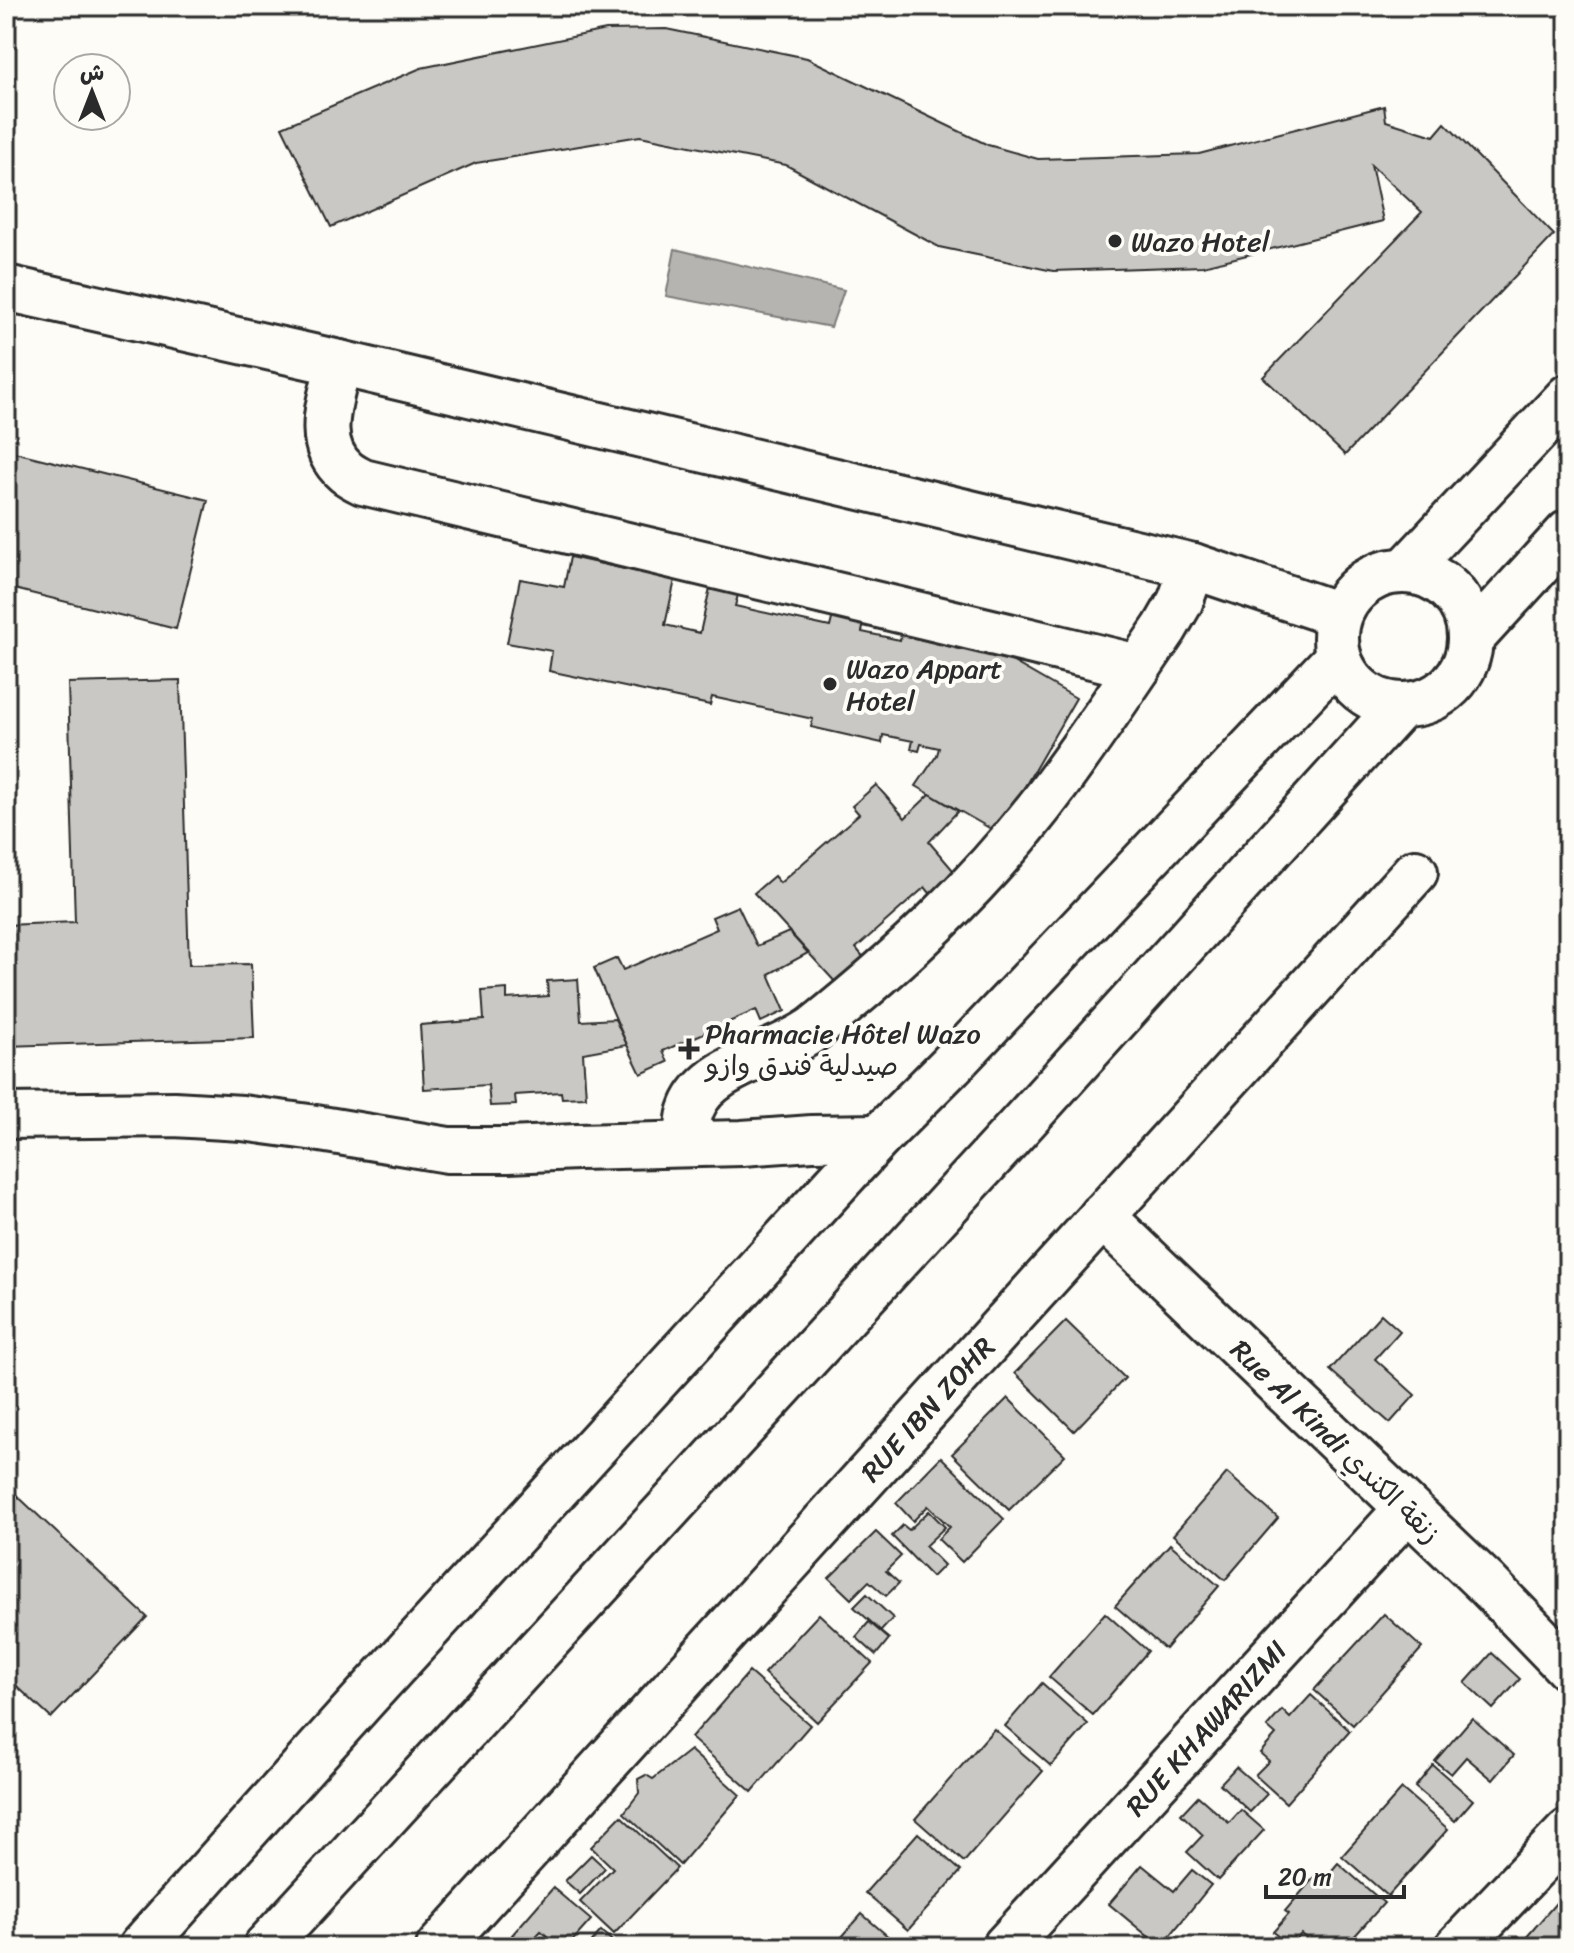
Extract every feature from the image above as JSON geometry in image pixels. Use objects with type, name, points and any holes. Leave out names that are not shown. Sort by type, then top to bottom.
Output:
[{"type":"street","points":[[6,288],[339,363],[1193,566],[1339,636]]},
{"type":"street","points":[[339,363],[325,426],[327,442],[334,458],[346,472],[363,482],[1138,667]]},
{"type":"street","points":[[1405,571],[1568,397]]},
{"type":"street","points":[[1470,640],[1568,533]]},
{"type":"street","points":[[689,1144],[691,1109],[712,1082],[805,1036],[875,979],[941,918],[992,863],[1040,807],[1165,628],[1180,602],[1193,566]]},
{"type":"street","points":[[141,1947],[879,1137],[951,1065],[1339,636],[1350,597],[1365,583],[1384,573],[1405,571],[1426,575],[1444,585],[1458,600],[1466,618],[1470,640],[1466,661],[1456,679],[1440,694],[1421,702],[1401,705],[1380,701],[1362,690],[1347,675],[1339,636]]},
{"type":"street","points":[[266,1947],[1006,1141],[1401,705]]},
{"type":"street","name":"RUE IBN ZOHR","points":[[439,1947],[1415,872]]},
{"type":"street","points":[[6,1116],[174,1114],[242,1118],[448,1150],[879,1137]]},
{"type":"street","name":"Rue Al Kindi زنقة الكندي","points":[[1102,1216],[1487,1584],[1568,1668]]},
{"type":"street","name":"RUE KHAWARIZMI","points":[[1005,1947],[1407,1509]]},
{"type":"street","points":[[1458,1947],[1568,1832]]},
{"type":"shaded area","points":[[675,249],[844,290],[831,327],[666,296]]},
{"type":"building","name":"Wazo Hotel","points":[[666,29],[807,58],[988,145],[1038,159],[1199,154],[1384,106],[1386,121],[1434,136],[1445,123],[1554,235],[1345,455],[1263,377],[1422,212],[1371,165],[1383,221],[1203,266],[1053,271],[939,247],[786,165],[640,136],[476,163],[331,227],[282,127],[421,68],[606,30]]},
{"type":"building","points":[[6,450],[208,500],[176,629],[6,587]]},
{"type":"building","name":"Wazo Appart Hotel","points":[[570,557],[675,580],[665,625],[700,633],[710,588],[738,595],[735,606],[830,627],[833,615],[864,622],[862,632],[900,640],[902,631],[994,651],[1076,698],[998,833],[916,786],[939,748],[921,744],[919,751],[911,749],[913,741],[883,735],[882,743],[811,727],[813,719],[712,697],[710,705],[549,671],[552,651],[507,643],[520,579],[564,587]]},
{"type":"building","points":[[180,680],[189,965],[251,964],[254,1038],[6,1046],[6,925],[75,922],[68,683]]},
{"type":"building","name":"Wazo Appart Hotel","points":[[876,785],[905,818],[930,794],[958,811],[929,842],[958,876],[934,898],[925,887],[856,948],[865,959],[837,984],[754,893],[774,876],[780,883],[859,814],[852,806]]},
{"type":"building","points":[[738,906],[757,946],[789,932],[808,953],[769,974],[785,1011],[761,1022],[756,1010],[663,1051],[668,1062],[641,1074],[594,968],[617,958],[623,970],[717,929],[712,917]]},
{"type":"building","points":[[578,979],[581,1021],[615,1019],[627,1045],[583,1053],[586,1097],[562,1098],[561,1092],[515,1095],[516,1105],[490,1106],[488,1085],[424,1089],[420,1025],[484,1020],[482,991],[507,989],[507,999],[548,996],[547,981]]},
{"type":"building","points":[[1381,1314],[1400,1331],[1375,1359],[1415,1395],[1390,1423],[1330,1370]]},
{"type":"building","points":[[1066,1321],[1125,1378],[1074,1431],[1015,1373]]},
{"type":"building","points":[[1008,1398],[1065,1455],[1009,1510],[952,1454]]},
{"type":"building","points":[[941,1457],[1004,1519],[962,1562],[938,1539],[950,1527],[928,1506],[913,1521],[896,1503]]},
{"type":"building","points":[[1227,1473],[1278,1518],[1225,1580],[1173,1535]]},
{"type":"building","points":[[11,1490],[147,1617],[51,1718],[6,1676],[6,1494]]},
{"type":"building","points":[[929,1511],[945,1527],[925,1546],[944,1565],[932,1577],[892,1536],[903,1525],[909,1530]]},
{"type":"building","points":[[876,1532],[901,1556],[886,1571],[899,1583],[886,1596],[869,1581],[851,1599],[829,1578]]},
{"type":"building","points":[[1170,1544],[1219,1586],[1165,1649],[1115,1606]]},
{"type":"building","points":[[867,1594],[893,1618],[881,1631],[854,1607]]},
{"type":"building","points":[[1105,1613],[1148,1651],[1093,1715],[1049,1677]]},
{"type":"building","points":[[819,1614],[872,1663],[817,1722],[764,1673]]},
{"type":"building","points":[[1384,1614],[1422,1648],[1353,1725],[1314,1690]]},
{"type":"building","points":[[869,1622],[889,1639],[876,1655],[856,1637]]},
{"type":"building","points":[[1492,1653],[1520,1679],[1493,1709],[1465,1683]]},
{"type":"building","points":[[749,1672],[810,1725],[752,1792],[691,1738]]},
{"type":"building","points":[[1042,1683],[1088,1724],[1051,1766],[1005,1726]]},
{"type":"building","points":[[1311,1695],[1350,1731],[1286,1803],[1255,1775],[1269,1761],[1260,1753],[1276,1735],[1267,1727],[1282,1710],[1290,1718]]},
{"type":"building","points":[[1472,1718],[1514,1755],[1493,1780],[1466,1757],[1451,1774],[1435,1761]]},
{"type":"building","points":[[994,1729],[1043,1771],[964,1862],[915,1819]]},
{"type":"building","points":[[690,1750],[740,1795],[680,1865],[624,1813],[639,1793],[638,1779],[646,1775],[653,1779]]},
{"type":"building","points":[[1433,1765],[1473,1800],[1455,1821],[1415,1787]]},
{"type":"building","points":[[1236,1767],[1267,1794],[1250,1812],[1220,1784]]},
{"type":"building","points":[[1402,1789],[1448,1829],[1388,1896],[1342,1856]]},
{"type":"building","points":[[1198,1796],[1229,1823],[1241,1810],[1264,1830],[1218,1880],[1187,1852],[1203,1835],[1181,1814]]},
{"type":"building","points":[[621,1816],[677,1868],[614,1934],[580,1902],[613,1868],[591,1847]]},
{"type":"building","points":[[918,1833],[961,1871],[908,1930],[865,1893]]},
{"type":"building","points":[[591,1855],[605,1868],[580,1894],[565,1881]]},
{"type":"building","points":[[1338,1863],[1384,1903],[1345,1947],[1316,1947],[1301,1934],[1290,1947],[1273,1932],[1289,1914],[1285,1911],[1316,1875],[1323,1881]]},
{"type":"building","points":[[1142,1865],[1174,1891],[1192,1870],[1211,1885],[1161,1947],[1109,1904]]},
{"type":"building","points":[[553,1888],[591,1920],[567,1947],[560,1947],[541,1931],[526,1947],[512,1935]]},
{"type":"building","points":[[1568,1889],[1568,1947],[1534,1947],[1525,1939]]},
{"type":"building","points":[[862,1914],[890,1938],[882,1947],[833,1947]]},
{"type":"building","points":[[601,1931],[619,1947],[587,1947]]},
{"type":"place","name":"Wazo Hotel","points":[[1115,241]]},
{"type":"place","name":"Wazo Appart Hotel","points":[[830,684]]},
{"type":"place","name":"Pharmacie Hôtel Wazo صيدلية فندق وازو","points":[[689,1049]]}]
